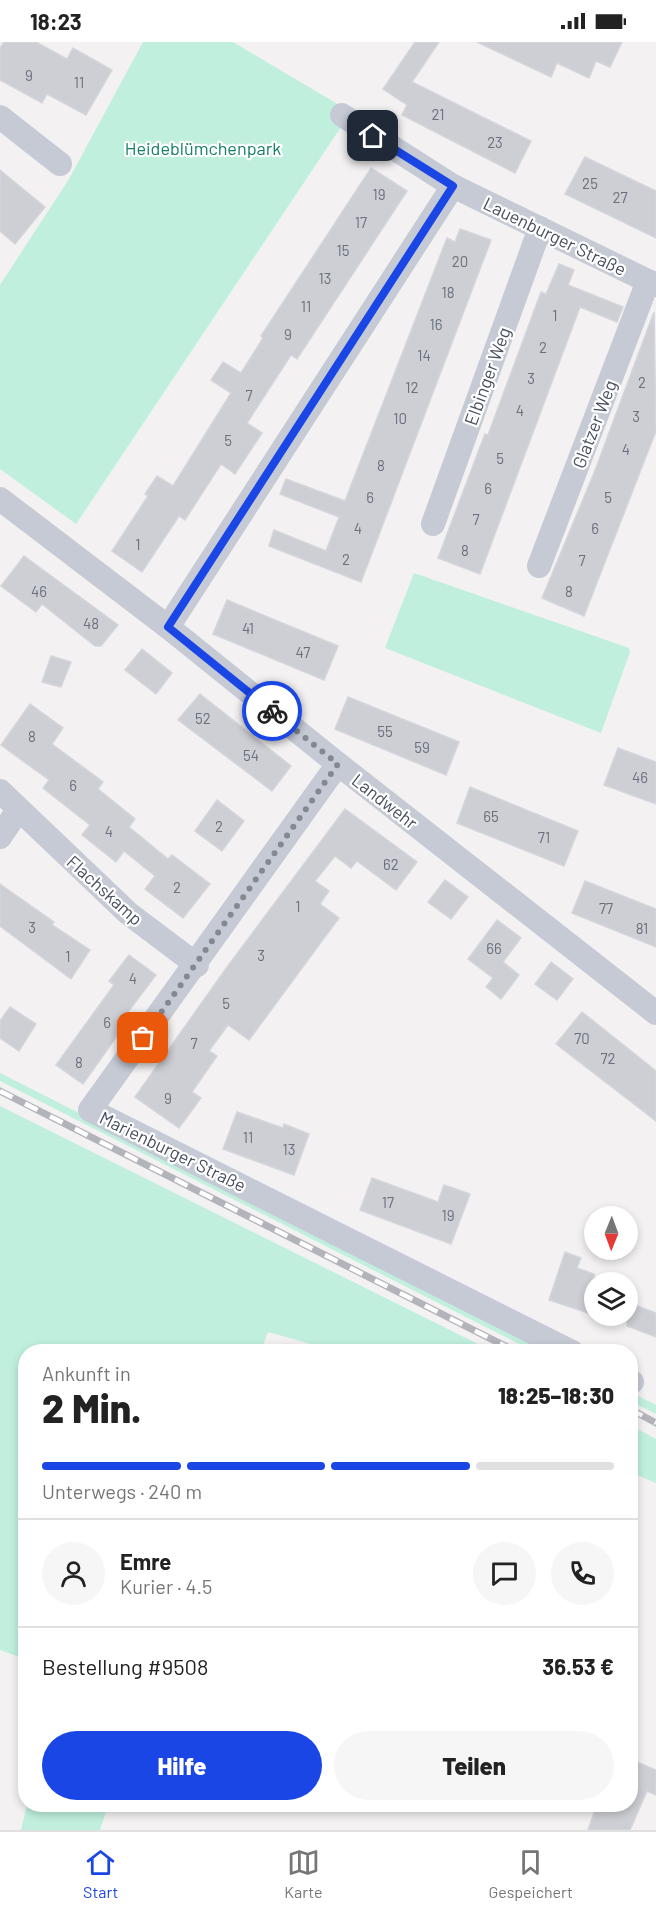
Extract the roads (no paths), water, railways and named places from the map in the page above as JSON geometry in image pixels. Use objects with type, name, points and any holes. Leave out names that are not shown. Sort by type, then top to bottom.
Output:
[{"type":"street","name":"Lauenburger Straße","points":[[342,115],[453,186],[652,283]]},
{"type":"street","points":[[0,117],[60,164]]},
{"type":"street","points":[[168,627],[453,186]]},
{"type":"street","name":"Elbinger Weg","points":[[434,524],[540,228]]},
{"type":"street","name":"Glatzer Weg","points":[[539,566],[652,283]]},
{"type":"street","name":"Landwehr","points":[[0,499],[168,627],[338,764],[656,1013]]},
{"type":"street","name":"Marienburger Straße","points":[[338,764],[90,1110],[556,1344]]},
{"type":"street","name":"Flachskamp","points":[[0,790],[18,810],[128,913],[196,965]]},
{"type":"street","points":[[0,837],[18,810]]},
{"type":"railway","points":[[0,1091],[501,1344]]},
{"type":"railway","points":[[638,1413],[656,1423]]},
{"type":"park label","name":"Heideblümchenpark","points":[[203,148]]}]
